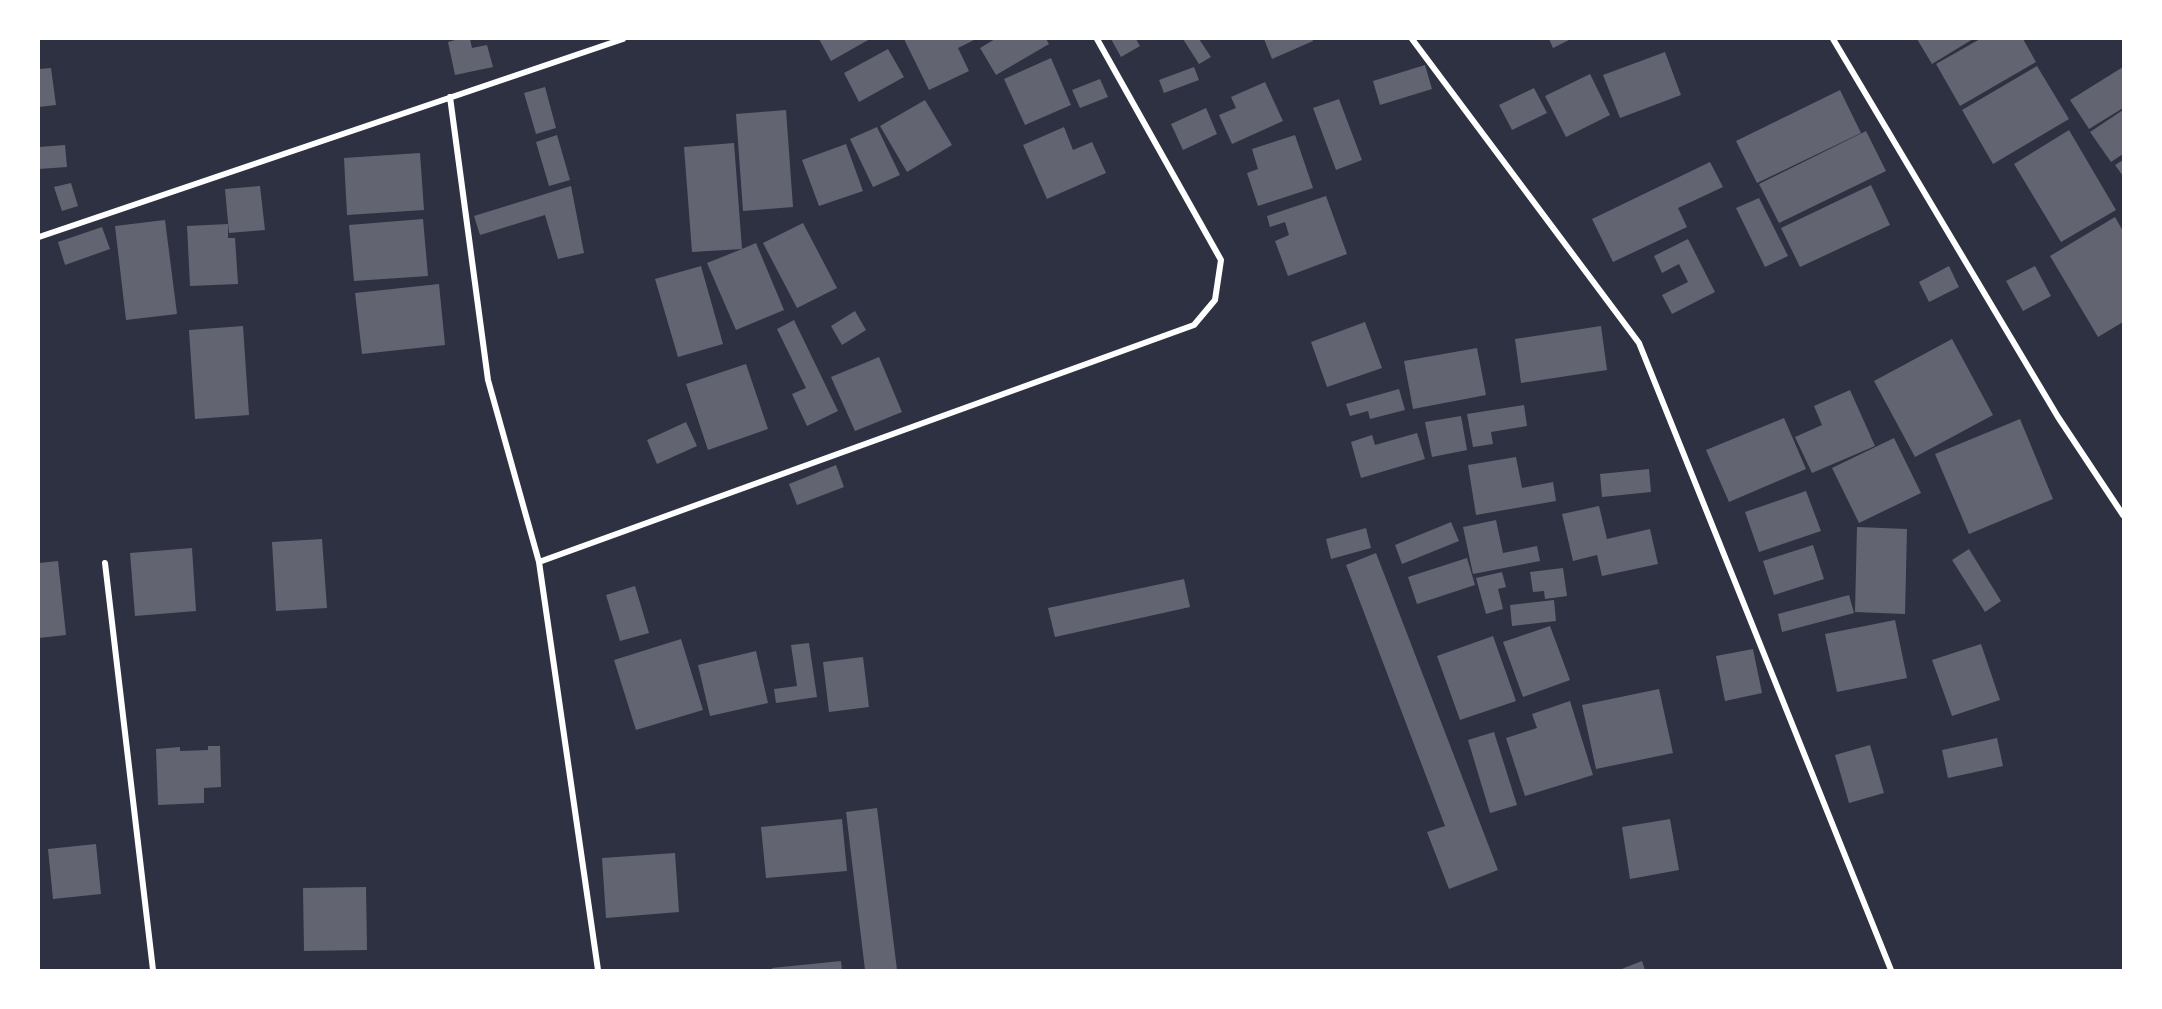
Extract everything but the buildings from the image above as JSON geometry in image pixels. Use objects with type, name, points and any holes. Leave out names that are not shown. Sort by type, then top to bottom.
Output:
[{"type":"street","points":[[39,237],[623,39]]},
{"type":"street","points":[[539,562],[1194,325],[1215,300],[1221,260],[1097,39]]},
{"type":"street","points":[[1412,39],[1639,344],[1891,970]]},
{"type":"street","points":[[1833,39],[2058,417],[2123,515]]},
{"type":"street","points":[[450,97],[488,380],[539,562],[598,970]]},
{"type":"street","points":[[105,563],[153,970]]}]
